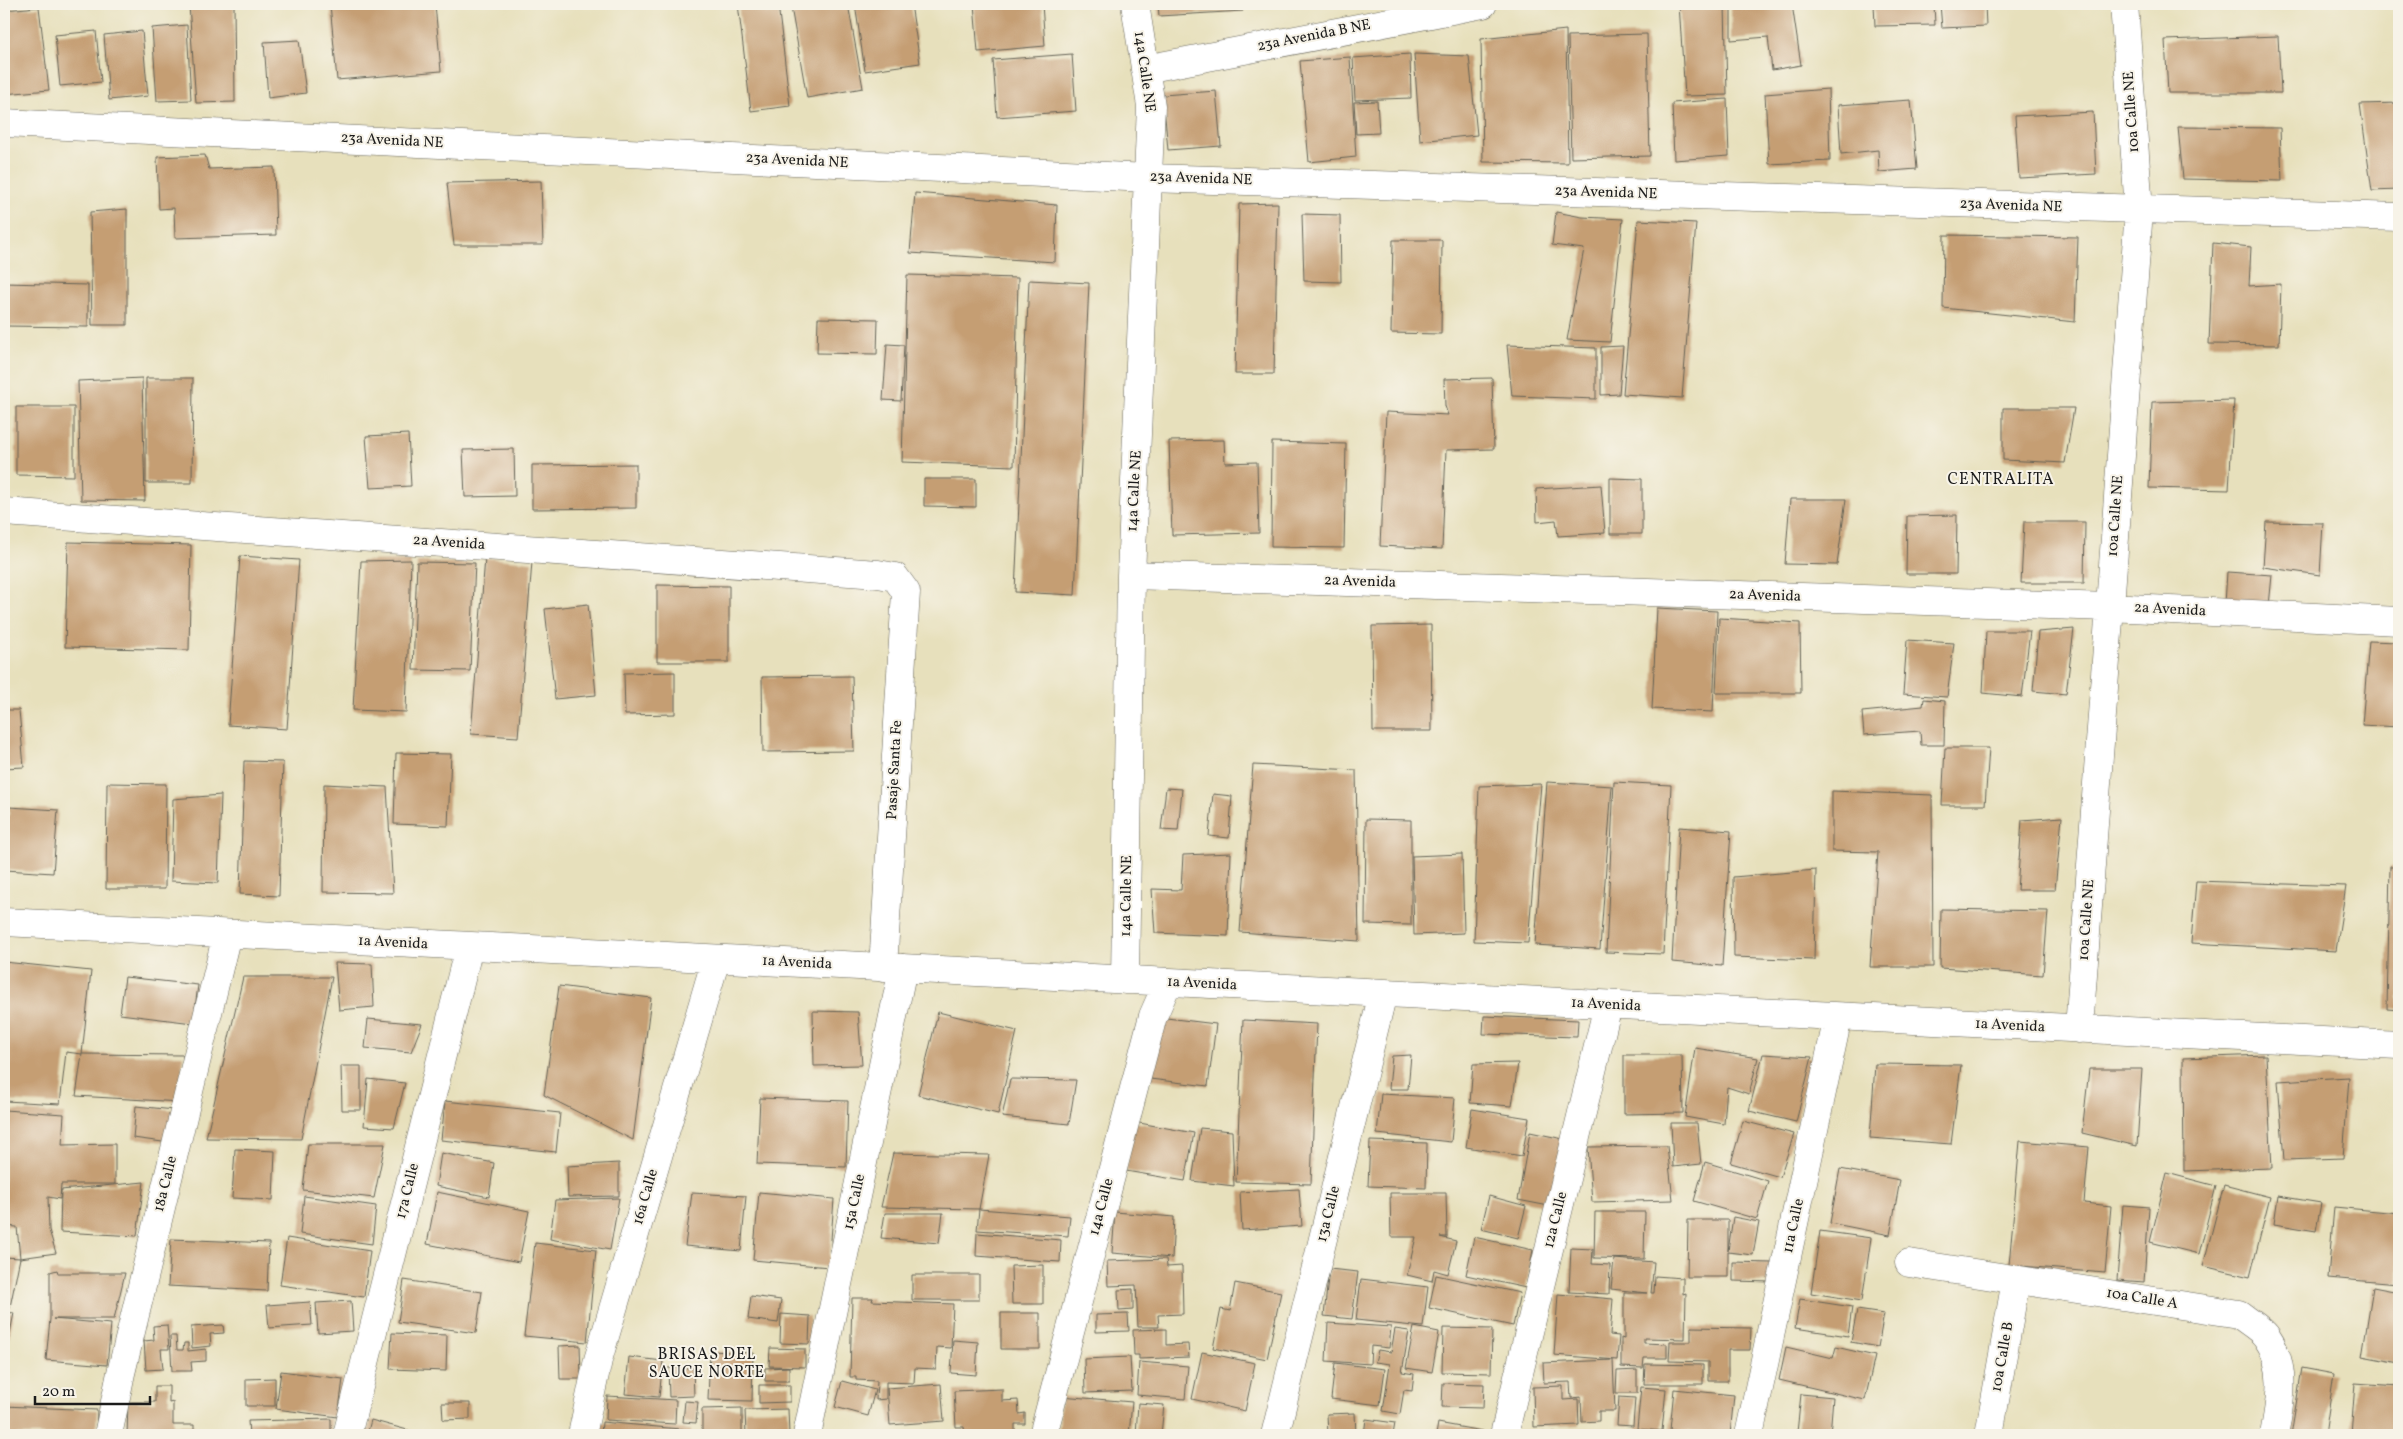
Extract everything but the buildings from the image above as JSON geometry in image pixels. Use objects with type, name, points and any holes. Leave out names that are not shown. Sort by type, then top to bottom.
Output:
[{"type":"street","name":"14a Calle NE","points":[[1125,980],[1131,575],[1151,106],[1135,4]]},
{"type":"street","name":"23a Avenida B NE","points":[[1145,69],[1483,4]]},
{"type":"street","name":"10a Calle NE","points":[[2079,1029],[2108,607],[2140,210],[2124,4]]},
{"type":"street","name":"23a Avenida NE","points":[[4,123],[1148,178],[2399,217]]},
{"type":"street","name":"2a Avenida","points":[[4,512],[878,574],[895,577]]},
{"type":"street","name":"2a Avenida","points":[[1131,575],[2108,607],[2399,621]]},
{"type":"street","name":"Pasaje Santa Fe","points":[[893,968],[906,592],[895,577]]},
{"type":"street","name":"1a Avenida","points":[[4,922],[2399,1045]]},
{"type":"street","name":"18a Calle","points":[[108,1435],[121,1372],[226,934]]},
{"type":"street","name":"17a Calle","points":[[347,1435],[469,947]]},
{"type":"street","name":"16a Calle","points":[[582,1435],[598,1360],[716,959]]},
{"type":"street","name":"15a Calle","points":[[806,1435],[893,968]]},
{"type":"street","name":"14a Calle","points":[[1043,1435],[1153,1016],[1168,982]]},
{"type":"street","name":"13a Calle","points":[[1275,1435],[1383,993]]},
{"type":"street","name":"12a Calle","points":[[1504,1435],[1608,1005]]},
{"type":"street","name":"11a Calle","points":[[1749,1435],[1838,1017]]},
{"type":"street","name":"10a Calle A","points":[[1909,1263],[2239,1314],[2266,1336],[2276,1356],[2282,1384],[2274,1435]]},
{"type":"street","name":"10a Calle B","points":[[1989,1435],[2016,1280]]},
{"type":"district","name":"CENTRALITA","points":[[2001,480]]},
{"type":"district","name":"BRISAS DEL SAUCE NORTE","points":[[707,1364]]}]
